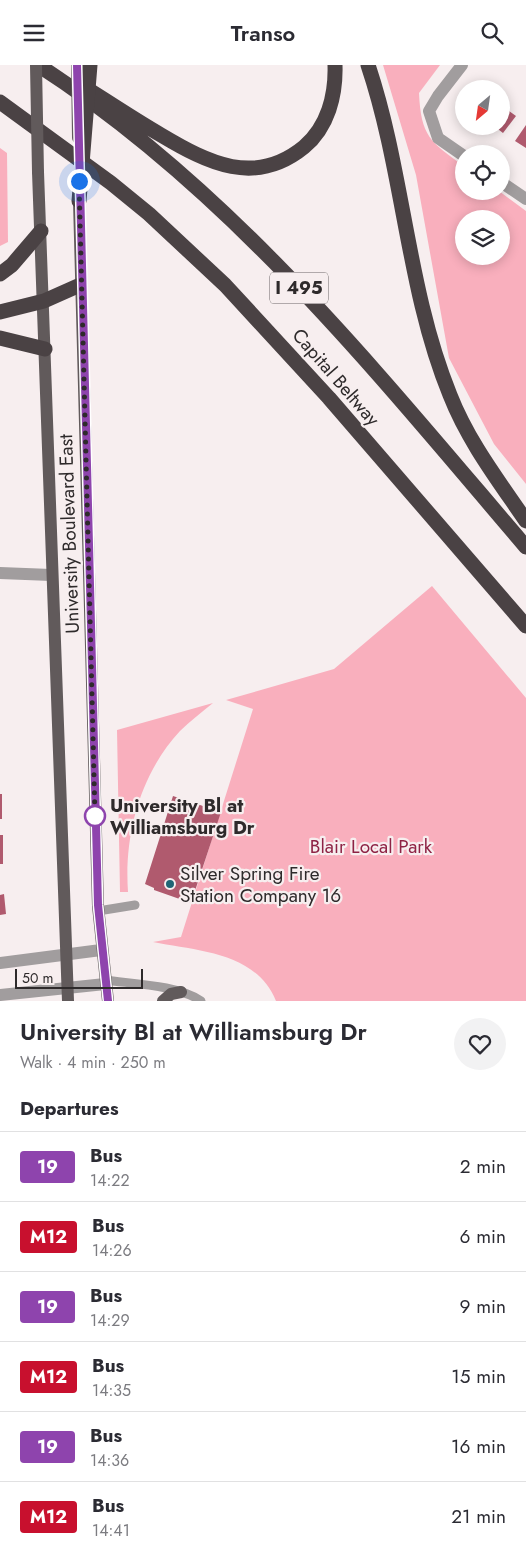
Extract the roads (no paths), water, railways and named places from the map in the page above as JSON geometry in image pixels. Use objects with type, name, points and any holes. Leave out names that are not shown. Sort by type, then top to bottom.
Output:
[{"type":"highway","name":"Capital Beltway","points":[[37,65],[138,138],[213,204],[294,283],[367,361],[526,547]]},
{"type":"highway","points":[[49,65],[190,153],[212,163],[253,169],[275,164],[296,153],[313,140],[325,122],[332,101],[336,81],[335,65]]},
{"type":"highway","points":[[80,201],[90,65]]},
{"type":"highway","points":[[368,65],[382,113],[435,353],[450,395],[468,435],[526,521]]},
{"type":"highway","name":"Capital Beltway","points":[[0,103],[27,121],[149,214],[225,285],[329,398],[526,626]]},
{"type":"highway","points":[[0,107],[27,121]]},
{"type":"highway","points":[[0,274],[12,265],[41,231]]},
{"type":"highway","points":[[0,312],[44,301],[80,285]]},
{"type":"highway","points":[[0,338],[45,349]]},
{"type":"main road","name":"University Boulevard East","points":[[37,65],[38,172],[44,301],[51,575],[68,1001]]},
{"type":"main road","name":"University Boulevard East","points":[[77,65],[80,285],[98,911],[108,1001]]},
{"type":"main road","points":[[163,1001],[171,994],[180,992]]},
{"type":"street","points":[[455,150],[438,138],[430,111],[438,96],[462,65]]},
{"type":"street","points":[[510,188],[526,199]]},
{"type":"street","points":[[0,573],[51,575]]},
{"type":"street","points":[[0,963],[101,951]]},
{"type":"street","points":[[0,995],[105,982]]},
{"type":"lane","points":[[98,911],[135,905]]},
{"type":"lane","points":[[105,982],[180,992],[194,996],[201,1001]]},
{"type":"place","name":"University Bl at Williamsburg Dr","points":[[95,816]]},
{"type":"place","name":"Silver Spring Fire Station Company 16","points":[[170,884]]},
{"type":"park label","name":"Blair Local Park","points":[[371,846]]}]
